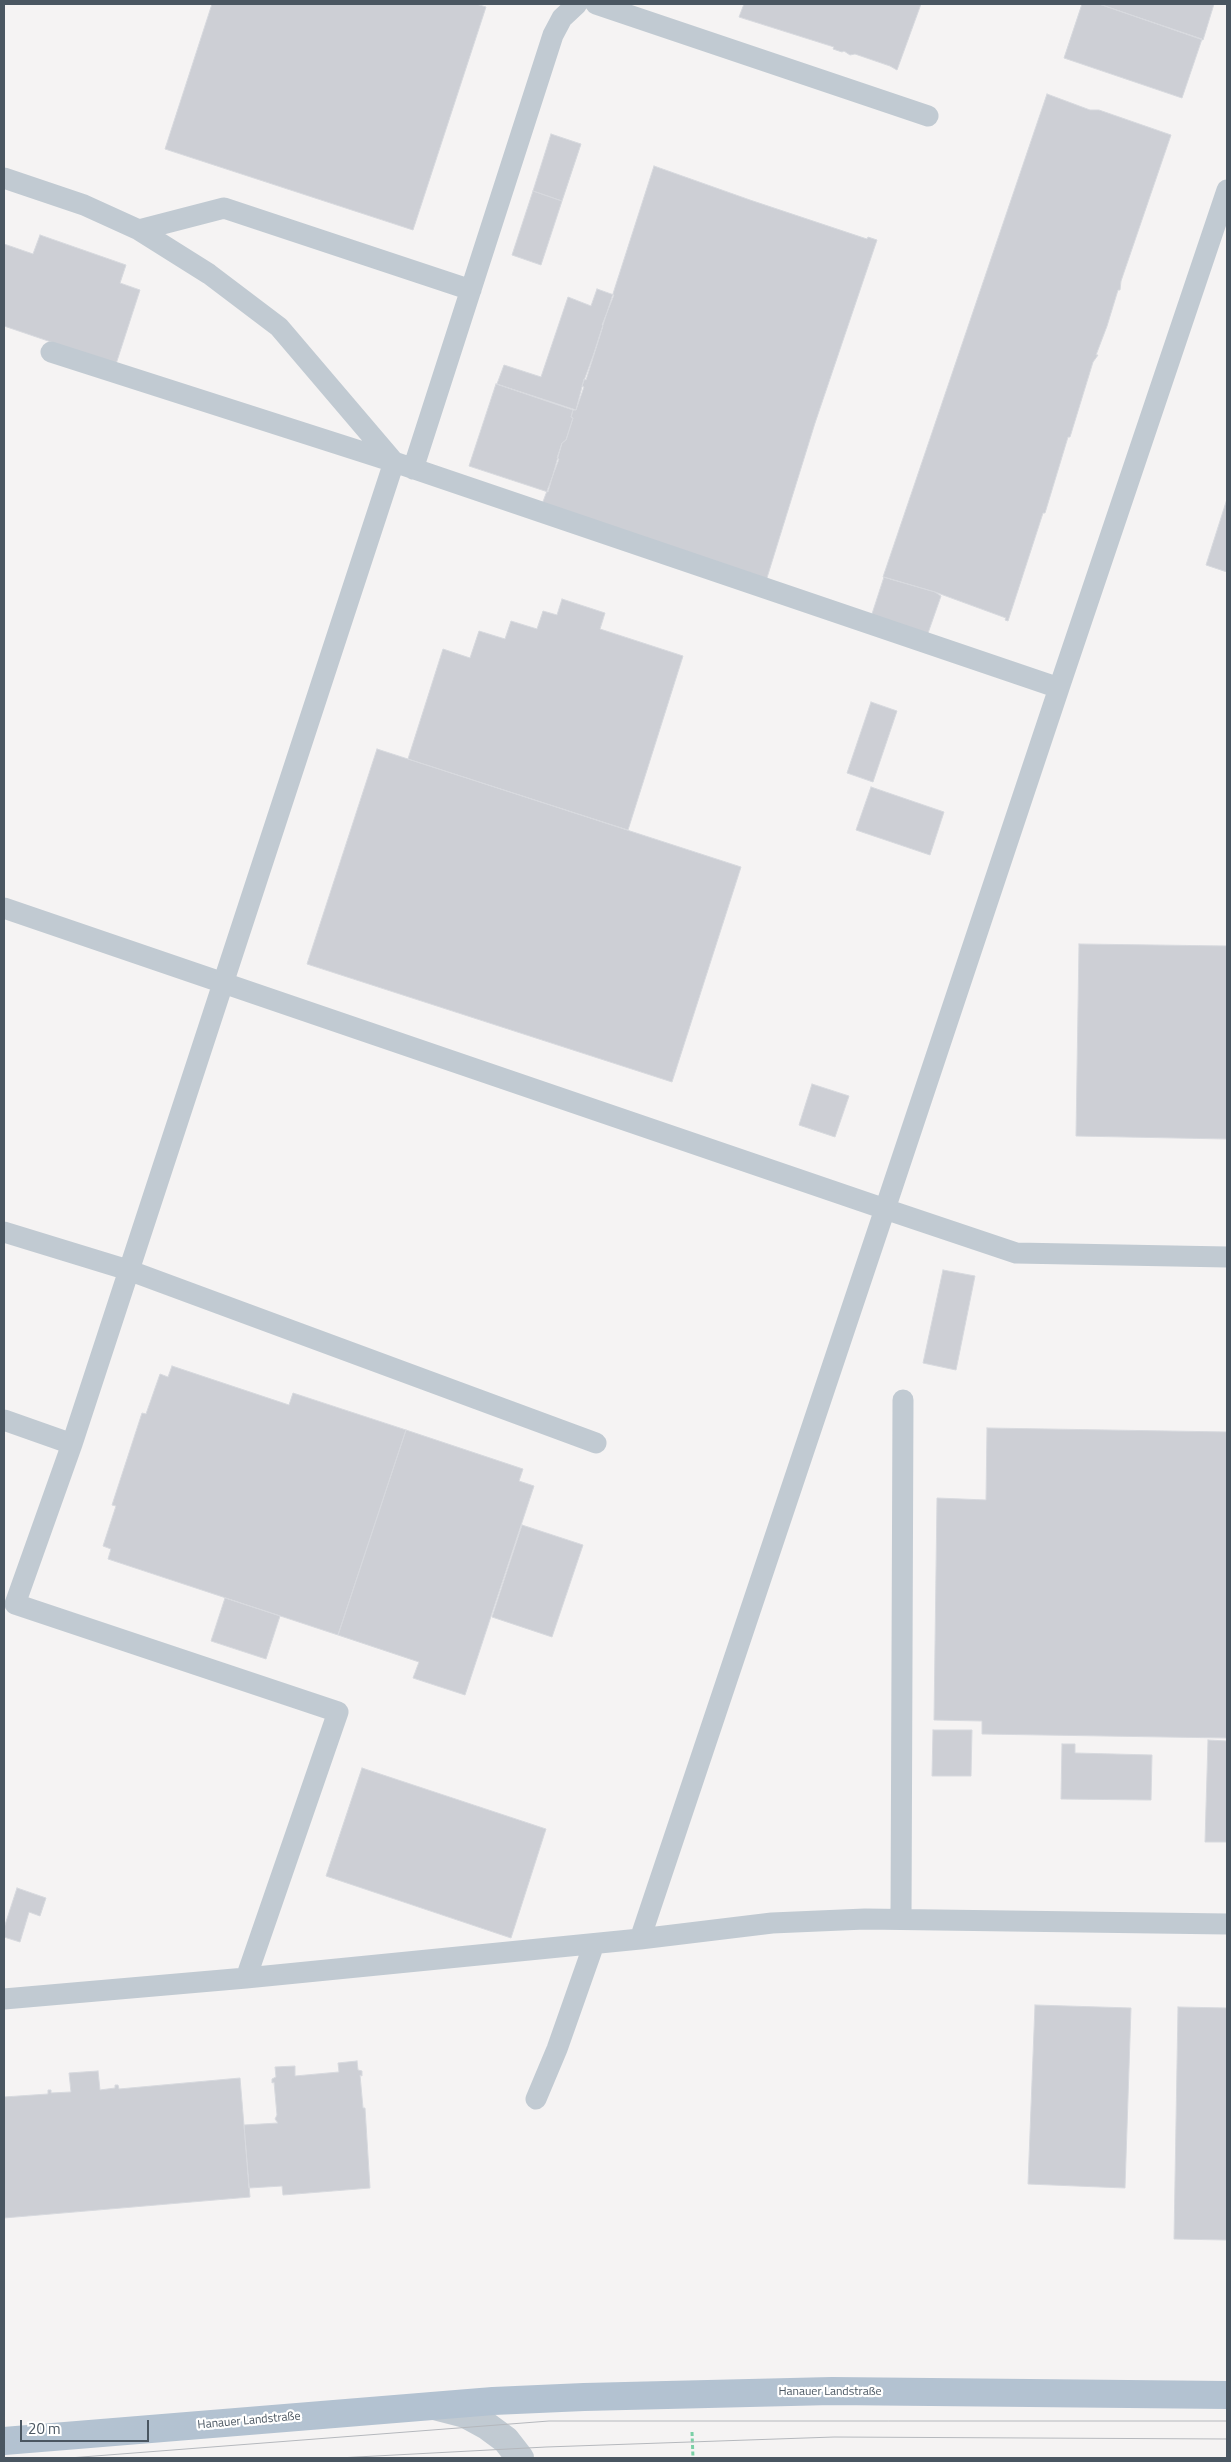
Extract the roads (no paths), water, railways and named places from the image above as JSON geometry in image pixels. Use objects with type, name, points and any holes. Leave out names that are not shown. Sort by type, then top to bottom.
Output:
[{"type":"main road","name":"Hanauer Landstraße","points":[[4,2441],[434,2406],[584,2397],[832,2391],[1227,2395]]},
{"type":"street","name":"Hanauer Landstraße","points":[[434,2406],[465,2414],[487,2426],[506,2440],[520,2458]]},
{"type":"lane","points":[[246,1978],[338,1712],[15,1604],[72,1444],[222,983],[403,466],[471,290],[553,35],[562,18],[577,4]]},
{"type":"lane","points":[[596,4],[928,116]]},
{"type":"lane","points":[[4,178],[84,205],[139,230],[208,274],[279,327],[403,466]]},
{"type":"lane","points":[[640,1939],[1227,190]]},
{"type":"lane","points":[[139,230],[224,208],[471,290]]},
{"type":"lane","points":[[51,352],[403,466],[1060,688]]},
{"type":"lane","points":[[4,908],[1016,1253],[1227,1257]]},
{"type":"lane","points":[[4,1232],[128,1270],[596,1443]]},
{"type":"lane","points":[[901,1919],[903,1400]]},
{"type":"lane","points":[[4,1420],[72,1444]]},
{"type":"lane","points":[[4,1999],[246,1978],[594,1944],[772,1923],[901,1919],[1227,1924]]},
{"type":"lane","points":[[536,2098],[557,2049],[594,1944]]},
{"type":"tram line","points":[[69,2458],[549,2421],[1227,2421]]},
{"type":"tram line","points":[[338,2458],[546,2447],[834,2437],[1227,2439]]}]
